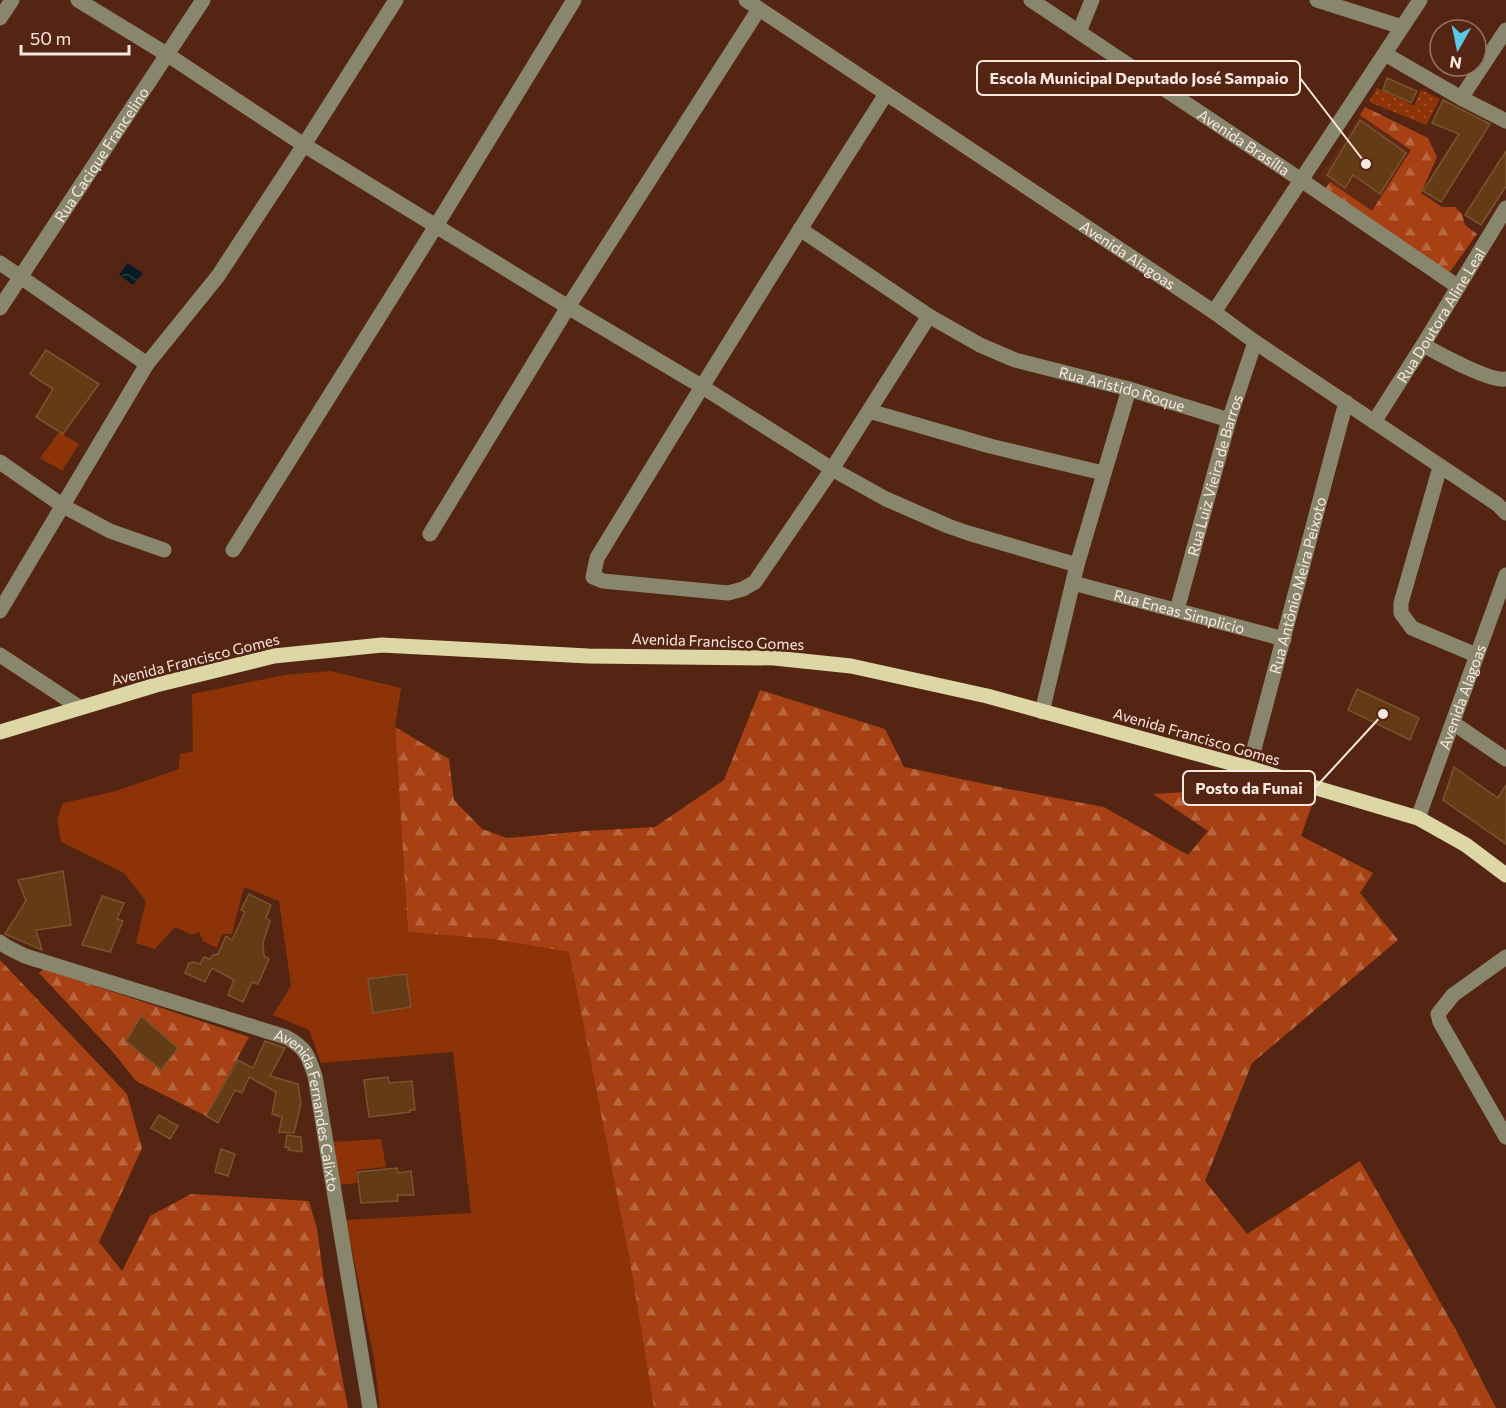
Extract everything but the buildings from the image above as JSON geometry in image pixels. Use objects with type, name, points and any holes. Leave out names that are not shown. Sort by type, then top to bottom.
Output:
[{"type":"main road","name":"Avenida Francisco Gomes","points":[[0,732],[156,685],[274,656],[382,645],[588,656],[785,659],[851,666],[987,696],[1250,768],[1418,818],[1466,845],[1506,875]]},
{"type":"street","points":[[0,18],[12,0]]},
{"type":"street","points":[[78,0],[168,55],[304,145],[701,386],[832,470],[886,499],[968,533],[1077,565]]},
{"type":"street","name":"Rua Cacique Francelino","points":[[0,308],[203,0]]},
{"type":"street","points":[[0,611],[147,364],[218,276],[396,0]]},
{"type":"street","points":[[233,550],[436,226],[574,0]]},
{"type":"street","name":"Avenida Alagoas","points":[[746,0],[1214,312],[1255,342],[1497,504],[1506,513]]},
{"type":"street","name":"Avenida Brasília","points":[[1031,0],[1457,286]]},
{"type":"street","points":[[1079,32],[1092,0]]},
{"type":"street","points":[[1317,0],[1402,27]]},
{"type":"street","points":[[1214,312],[1420,0]]},
{"type":"street","points":[[430,534],[568,307],[759,9]]},
{"type":"street","points":[[1461,98],[1506,30]]},
{"type":"street","points":[[1385,54],[1506,121]]},
{"type":"street","points":[[886,94],[701,386],[597,558],[593,578],[603,581],[728,593],[743,589],[755,582],[832,470],[929,316]]},
{"type":"street","name":"Rua Doutora Aline Leal","points":[[1374,422],[1506,208]]},
{"type":"street","name":"Rua Aristido Roque","points":[[800,229],[929,316],[981,345],[1015,360],[1129,389],[1229,420]]},
{"type":"street","points":[[0,263],[147,364]]},
{"type":"street","name":"Rua Luiz Vieira de Barros","points":[[1177,610],[1229,420],[1255,342]]},
{"type":"street","points":[[1423,345],[1479,373],[1500,380],[1506,379]]},
{"type":"street","points":[[1042,712],[1072,583],[1129,389]]},
{"type":"street","name":"Rua Antônio Meira Peixoto","points":[[1250,768],[1346,402]]},
{"type":"street","points":[[869,411],[990,446],[1103,473]]},
{"type":"street","points":[[0,462],[63,506],[110,531],[164,550]]},
{"type":"street","points":[[1440,467],[1401,603],[1401,613],[1412,628],[1476,655]]},
{"type":"street","name":"Avenida Alagoas","points":[[1418,818],[1506,575]]},
{"type":"street","name":"Rua Eneas Simplicio","points":[[1072,583],[1284,639]]},
{"type":"street","points":[[0,655],[79,707]]},
{"type":"street","points":[[1453,723],[1506,759]]},
{"type":"street","name":"Avenida Fernandes Calixto","points":[[0,942],[26,956],[286,1037],[299,1044],[309,1056],[315,1076],[370,1408]]},
{"type":"street","points":[[1506,957],[1453,995],[1438,1014],[1440,1022],[1506,1137]]},
{"type":"shaded area","points":[[1377,88],[1414,106],[1421,90],[1440,99],[1426,125],[1369,102]]},
{"type":"shaded area","points":[[1360,115],[1415,148],[1373,215],[1319,177]]},
{"type":"shaded area","points":[[59,432],[79,444],[62,471],[40,458]]},
{"type":"shaded area","points":[[330,671],[401,688],[395,727],[408,932],[491,939],[569,952],[629,1256],[654,1408],[380,1408],[374,1359],[346,1220],[471,1213],[453,1052],[321,1063],[309,1030],[273,1015],[291,986],[279,901],[244,887],[232,934],[222,934],[217,948],[203,941],[199,932],[192,935],[175,927],[155,949],[136,943],[146,901],[124,873],[61,842],[57,819],[63,803],[116,791],[179,769],[180,754],[193,751],[192,694],[284,675]]},
{"type":"shaded area","points":[[381,1139],[386,1167],[356,1170],[357,1183],[339,1185],[333,1142]]},
{"type":"green space","points":[[1365,107],[1428,138],[1437,157],[1421,193],[1442,207],[1455,207],[1462,214],[1465,225],[1477,234],[1449,273],[1325,189],[1330,182],[1372,211],[1411,150],[1360,115]]},
{"type":"green space","points":[[760,690],[885,729],[904,767],[1104,807],[1188,855],[1208,831],[1153,794],[1272,787],[1313,802],[1301,836],[1373,873],[1360,893],[1398,940],[1252,1063],[1205,1181],[1247,1234],[1360,1161],[1456,1330],[1496,1408],[654,1408],[629,1256],[569,952],[491,939],[408,932],[395,727],[449,759],[454,800],[482,829],[507,838],[655,827],[724,780]]},
{"type":"green space","points":[[0,960],[127,1094],[142,1148],[99,1242],[122,1271],[150,1216],[191,1194],[309,1201],[317,1229],[324,1281],[348,1408],[0,1408]]},
{"type":"green space","points":[[44,969],[249,1037],[206,1116],[136,1081],[112,1051],[39,973]]},
{"type":"water","points":[[127,263],[143,273],[133,285],[119,275]]},
{"type":"place","name":"Escola Municipal Deputado José Sampaio","points":[[1366,164]]},
{"type":"place","name":"Posto da Funai","points":[[1383,714]]}]
